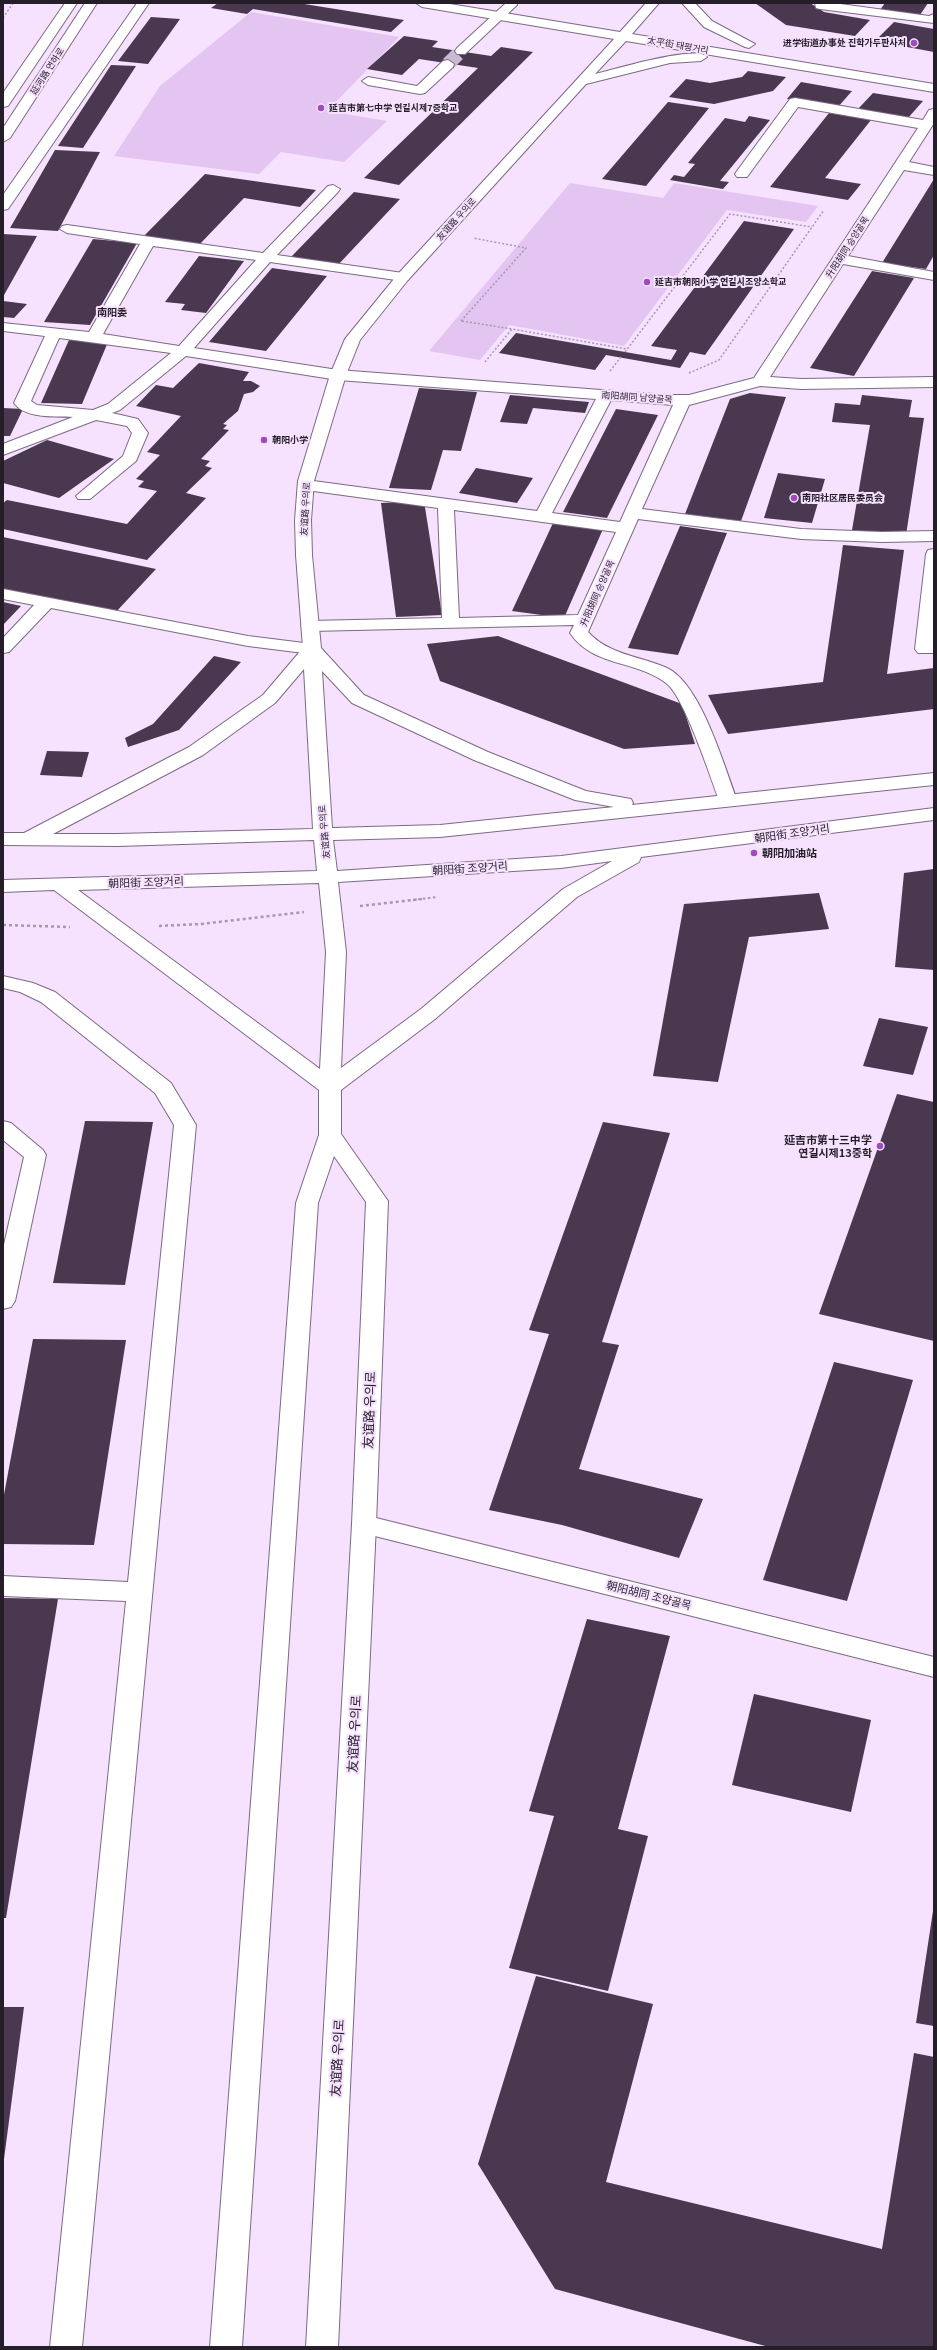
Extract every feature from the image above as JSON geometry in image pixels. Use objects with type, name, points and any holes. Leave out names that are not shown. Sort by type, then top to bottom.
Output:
[{"type":"main road","name":"延河路 연하로","points":[[3,103],[71,3]]},
{"type":"main road","name":"延河路 연하로","points":[[3,138],[91,3]]},
{"type":"main road","points":[[3,206],[37,154],[143,3]]},
{"type":"main road","name":"太平街 태평거리","points":[[422,3],[504,8],[525,7]]},
{"type":"main road","name":"友谊路 우의로","points":[[226,2347],[307,1203],[330,1135],[330,1088],[336,952],[329,877],[323,834],[312,649],[304,548],[306,485],[338,375],[353,339],[403,276],[579,82],[620,29],[633,24],[653,3]]},
{"type":"main road","points":[[688,3],[708,24],[749,44]]},
{"type":"main road","points":[[822,3],[820,5],[932,20],[934,18]]},
{"type":"main road","points":[[461,51],[504,8]]},
{"type":"main road","name":"太平街 태평거리","points":[[504,8],[620,29],[735,54],[934,88]]},
{"type":"main road","name":"太平街 태평거리","points":[[633,24],[648,27]]},
{"type":"main road","name":"太平街 태평거리","points":[[702,36],[764,46]]},
{"type":"main road","points":[[579,82],[670,59],[735,54]]},
{"type":"main road","points":[[368,81],[420,90],[448,64]]},
{"type":"main road","points":[[742,174],[795,102],[930,119]]},
{"type":"main road","name":"升阳胡同 승양골목","points":[[760,381],[930,119]]},
{"type":"main road","points":[[900,165],[934,171]]},
{"type":"main road","points":[[3,450],[114,408],[183,351],[268,257],[333,189]]},
{"type":"main road","points":[[67,229],[403,276]]},
{"type":"main road","points":[[94,337],[149,241]]},
{"type":"main road","points":[[839,260],[934,276]]},
{"type":"main road","name":"南阳胡同 남양골목","points":[[3,327],[94,337],[338,375],[683,400],[689,400],[760,381],[801,384],[934,382]]},
{"type":"main road","points":[[54,332],[22,403],[34,409],[98,415],[132,422],[140,433],[130,458],[84,496]]},
{"type":"main road","points":[[542,517],[606,395]]},
{"type":"main road","name":"升阳胡同 승양골목","points":[[683,400],[579,633],[585,642],[601,651],[651,669],[674,680],[687,698],[728,800]]},
{"type":"main road","points":[[306,485],[542,517],[629,520],[801,534],[882,537],[934,536]]},
{"type":"main road","points":[[446,504],[451,623]]},
{"type":"main road","points":[[934,554],[924,649],[934,648]]},
{"type":"main road","points":[[3,594],[248,641],[312,649],[358,699],[481,756],[582,796],[651,808]]},
{"type":"main road","points":[[3,648],[47,602]]},
{"type":"main road","points":[[310,626],[584,620]]},
{"type":"main road","points":[[29,839],[196,751],[269,700],[312,649]]},
{"type":"main road","points":[[3,839],[117,840],[440,831],[934,779]]},
{"type":"main road","name":"朝阳街 조양거리","points":[[3,886],[329,877],[561,862],[934,814]]},
{"type":"main road","points":[[3,822],[29,839]]},
{"type":"main road","points":[[59,885],[330,1088],[428,1014],[570,893],[644,852]]},
{"type":"main road","points":[[3,982],[26,987],[48,997],[163,1088],[186,1125],[66,2347]]},
{"type":"main road","points":[[3,1128],[35,1155],[3,1301]]},
{"type":"main road","name":"友谊路 우의로","points":[[322,2347],[364,1524],[376,1201],[330,1135]]},
{"type":"main road","name":"朝阳胡同 조양골목","points":[[364,1524],[934,1667]]},
{"type":"main road","points":[[3,1586],[140,1592]]},
{"type":"path","points":[[3,18],[14,3]]},
{"type":"path","points":[[686,375],[719,360],[824,210]]},
{"type":"path","points":[[625,352],[730,214],[812,227]]},
{"type":"path","points":[[443,233],[526,248],[461,321],[627,349]]},
{"type":"path","points":[[482,366],[512,329]]},
{"type":"path","points":[[608,374],[616,374]]},
{"type":"shaded area","points":[[251,12],[399,37],[327,111],[387,121],[344,162],[281,152],[259,174],[114,156],[160,86]]},
{"type":"shaded area","points":[[570,183],[663,198],[674,183],[818,206],[806,222],[727,210],[624,346],[509,325],[480,360],[429,351]]},
{"type":"building","points":[[218,3],[298,3],[404,20],[391,32],[253,9],[247,14],[211,8]]},
{"type":"building","points":[[755,3],[810,3],[824,12],[870,20],[855,36],[786,25]]},
{"type":"building","points":[[885,3],[928,3],[920,15],[880,10]]},
{"type":"building","points":[[151,17],[180,19],[148,64],[118,61]]},
{"type":"building","points":[[894,22],[934,29],[934,52],[875,41]]},
{"type":"building","points":[[404,36],[438,41],[432,47],[491,56],[501,47],[533,52],[399,185],[364,178],[478,68],[419,59],[402,75],[367,69]]},
{"type":"building","points":[[111,65],[136,66],[83,148],[58,146]]},
{"type":"building","points":[[748,71],[786,77],[773,91],[714,104],[669,97],[686,79],[710,83],[742,77]]},
{"type":"building","points":[[801,82],[852,91],[838,107],[787,99]]},
{"type":"building","points":[[873,93],[923,101],[908,118],[858,109]]},
{"type":"building","points":[[668,102],[709,108],[646,186],[602,179]]},
{"type":"building","points":[[829,113],[871,120],[825,178],[861,184],[848,200],[770,187]]},
{"type":"building","points":[[749,116],[770,120],[720,181],[729,182],[723,189],[670,180],[674,175],[684,177],[695,164],[688,163],[725,118],[745,122]]},
{"type":"building","points":[[55,150],[100,152],[58,231],[10,228]]},
{"type":"building","points":[[205,174],[316,190],[300,207],[244,198],[198,246],[142,238]]},
{"type":"building","points":[[934,179],[934,255],[926,269],[882,263]]},
{"type":"building","points":[[354,192],[400,199],[337,266],[290,258]]},
{"type":"building","points":[[744,221],[794,229],[705,355],[690,352],[680,368],[606,355],[595,370],[499,353],[516,333],[671,360],[677,350],[651,346]]},
{"type":"building","points":[[3,234],[37,236],[3,297]]},
{"type":"building","points":[[93,239],[137,243],[90,325],[44,322]]},
{"type":"building","points":[[199,256],[244,261],[206,313],[181,310],[185,304],[165,302]]},
{"type":"building","points":[[272,268],[327,276],[266,351],[209,342]]},
{"type":"building","points":[[872,271],[914,278],[854,376],[810,368]]},
{"type":"building","points":[[3,301],[27,304],[14,318],[3,317]]},
{"type":"building","points":[[69,340],[108,342],[82,404],[41,403]]},
{"type":"building","points":[[199,363],[249,372],[243,381],[251,381],[260,386],[253,392],[244,394],[238,411],[223,424],[227,425],[223,429],[229,430],[201,459],[210,461],[205,466],[212,468],[186,493],[206,498],[147,560],[3,529],[3,503],[7,500],[127,524],[157,491],[138,487],[144,481],[136,479],[160,455],[147,452],[181,416],[136,406],[156,385],[173,388]]},
{"type":"building","points":[[419,388],[477,392],[461,451],[443,450],[431,490],[389,488]]},
{"type":"building","points":[[750,393],[786,397],[741,521],[685,514],[730,399]]},
{"type":"building","points":[[510,395],[589,402],[585,413],[533,408],[527,424],[500,422]]},
{"type":"building","points":[[862,395],[912,400],[909,417],[924,418],[906,535],[852,530],[870,425],[832,422],[835,403],[860,405]]},
{"type":"building","points":[[3,408],[23,409],[10,436],[3,436]]},
{"type":"building","points":[[616,409],[658,415],[607,518],[563,512]]},
{"type":"building","points":[[47,440],[114,459],[59,498],[3,483],[3,461]]},
{"type":"building","points":[[476,468],[533,478],[517,503],[459,493]]},
{"type":"building","name":"南阳社区居民委员会","points":[[778,473],[825,479],[812,523],[764,518]]},
{"type":"building","points":[[424,501],[442,615],[396,617],[381,503]]},
{"type":"building","points":[[553,523],[603,529],[564,618],[512,611]]},
{"type":"building","points":[[680,526],[727,533],[678,655],[628,648]]},
{"type":"building","points":[[3,537],[156,569],[115,613],[3,589]]},
{"type":"building","points":[[843,545],[904,550],[887,674],[934,668],[934,709],[728,734],[708,695],[823,682]]},
{"type":"building","points":[[3,602],[21,606],[3,625]]},
{"type":"building","points":[[498,636],[682,704],[695,744],[624,749],[440,681],[427,644]]},
{"type":"building","points":[[214,656],[241,662],[179,730],[128,747],[125,738],[153,724]]},
{"type":"building","points":[[47,751],[89,752],[82,777],[40,775]]},
{"type":"building","points":[[934,869],[934,970],[895,967],[904,873]]},
{"type":"building","points":[[819,893],[829,929],[749,937],[718,1082],[653,1076],[684,904]]},
{"type":"building","points":[[879,1018],[928,1027],[913,1075],[863,1066]]},
{"type":"building","points":[[897,1094],[934,1102],[934,1341],[819,1314]]},
{"type":"building","points":[[85,1121],[153,1122],[125,1285],[53,1283]]},
{"type":"building","points":[[603,1122],[670,1133],[602,1342],[619,1345],[579,1469],[703,1499],[679,1558],[562,1525],[489,1510],[549,1334],[529,1330]]},
{"type":"building","points":[[33,1339],[126,1340],[94,1545],[3,1544],[3,1500]]},
{"type":"building","points":[[834,1362],[913,1380],[847,1601],[763,1580]]},
{"type":"building","points":[[3,1598],[58,1599],[6,1918],[3,1918]]},
{"type":"building","points":[[587,1619],[670,1636],[618,1829],[648,1836],[608,1991],[509,1968],[554,1816],[529,1811]]},
{"type":"building","points":[[754,1694],[871,1720],[851,1812],[732,1785]]},
{"type":"building","points":[[934,1911],[934,2026],[916,2023]]},
{"type":"building","points":[[536,1976],[653,2004],[606,2182],[882,2249],[914,2053],[934,2057],[934,2347],[769,2347],[555,2289],[478,2164]]},
{"type":"building","points":[[3,2007],[24,2007],[4,2159],[3,2159]]},
{"type":"tunnel","points":[[448,64],[461,51]]},
{"type":"place","name":"进学街道办事处 진학가두판사처","points":[[914,43]]},
{"type":"place","name":"延吉市第七中学 연길시제7중학교","points":[[321,108]]},
{"type":"place","name":"延吉市朝阳小学 연길시조양소학교","points":[[647,282]]},
{"type":"place","name":"朝阳小学","points":[[264,440]]},
{"type":"place","name":"南阳社区居民委员会","points":[[794,498]]},
{"type":"place","name":"朝阳加油站","points":[[754,853]]},
{"type":"place","name":"延吉市第十三中学 연길시제13중학","points":[[880,1146]]},
{"type":"district","name":"南阳委","points":[[112,312]]}]
